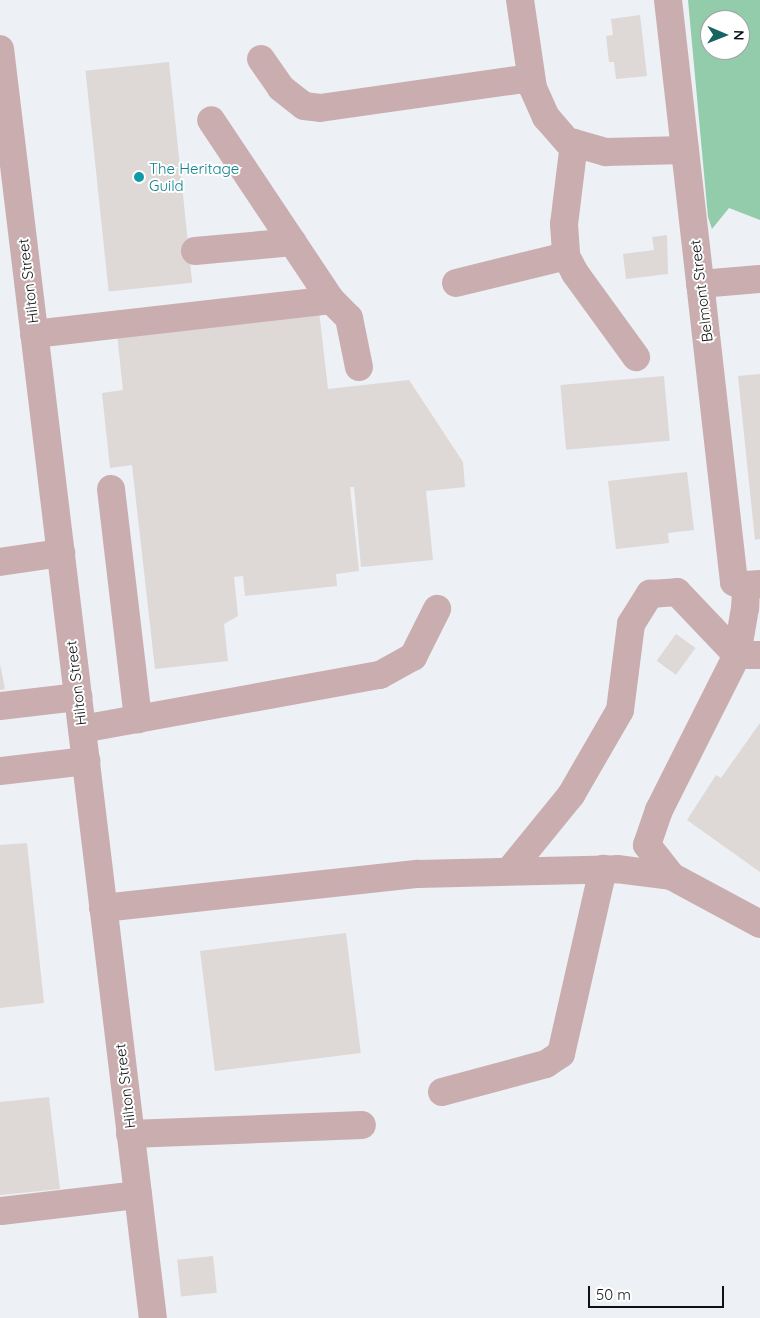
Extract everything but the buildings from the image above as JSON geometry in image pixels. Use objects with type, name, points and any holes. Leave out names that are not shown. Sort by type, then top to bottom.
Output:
[{"type":"street","points":[[520,0],[531,78],[546,117],[567,141],[606,152],[685,150]]},
{"type":"street","name":"Belmont Street","points":[[668,0],[700,284],[747,584],[746,608],[749,655],[660,810],[647,845],[671,876]]},
{"type":"street","name":"Hilton Street","points":[[0,49],[6,158],[34,334],[153,1318]]},
{"type":"street","points":[[261,59],[281,88],[304,106],[320,108],[531,78]]},
{"type":"street","points":[[211,120],[331,300],[349,318],[359,366]]},
{"type":"street","points":[[574,143],[564,224],[566,256],[574,273],[636,357]]},
{"type":"street","points":[[195,251],[292,242]]},
{"type":"street","points":[[456,283],[566,256]]},
{"type":"street","points":[[700,284],[760,279]]},
{"type":"street","points":[[34,334],[331,300]]},
{"type":"street","points":[[111,489],[138,719]]},
{"type":"street","points":[[0,562],[61,553]]},
{"type":"street","points":[[510,870],[571,795],[620,710],[631,624],[650,594],[677,592],[749,655]]},
{"type":"street","points":[[82,729],[380,676],[413,657],[437,609]]},
{"type":"street","points":[[0,706],[78,697]]},
{"type":"street","points":[[0,771],[86,761]]},
{"type":"street","points":[[442,1092],[546,1064],[561,1054],[603,869]]},
{"type":"street","points":[[103,908],[418,874],[510,870],[603,869],[671,876],[760,924]]},
{"type":"street","points":[[130,1134],[362,1124]]},
{"type":"street","points":[[1,1211],[138,1195]]},
{"type":"green space","points":[[688,0],[760,0],[760,220],[729,208],[712,229],[708,217]]},
{"type":"place","name":"The Heritage Guild","points":[[139,177]]}]
